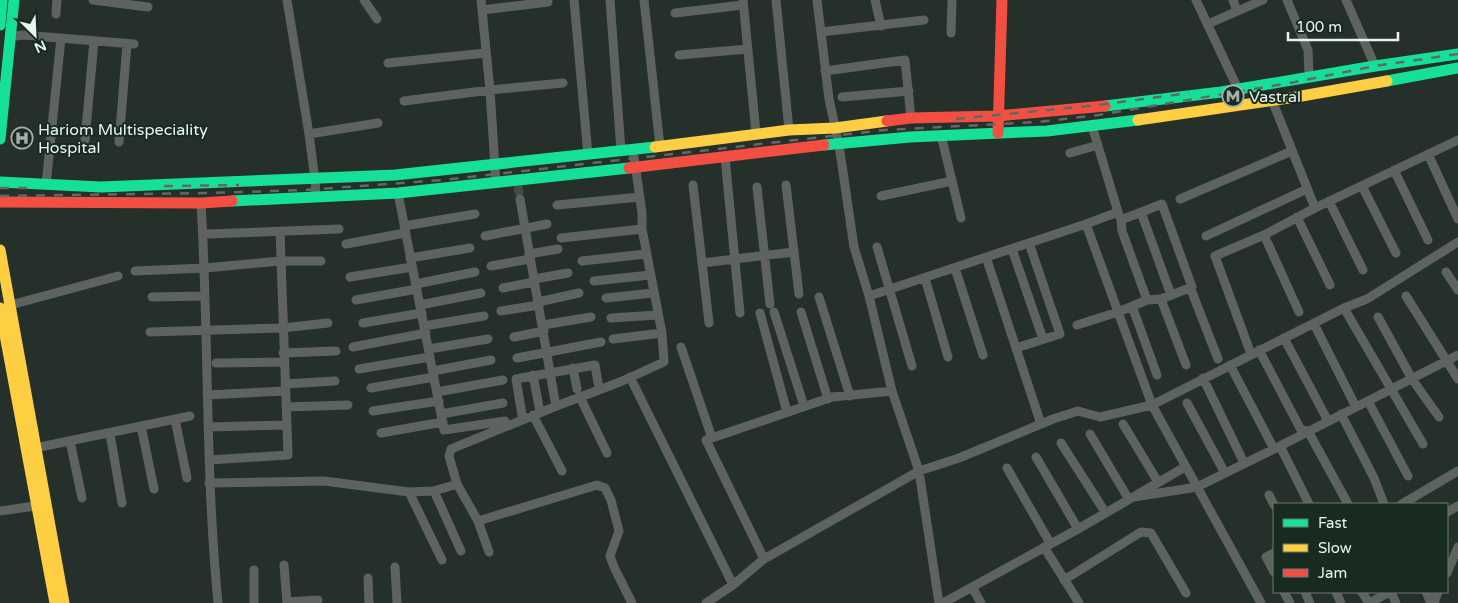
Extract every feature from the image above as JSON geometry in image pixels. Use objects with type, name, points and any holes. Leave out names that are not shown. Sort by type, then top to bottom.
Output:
[{"type":"main road","points":[[0,139],[14,0]]},
{"type":"main road","points":[[998,133],[997,116],[1002,0]]},
{"type":"main road","points":[[0,25],[1,7]]},
{"type":"main road","points":[[0,182],[101,187],[315,180],[395,175],[495,166],[789,130],[835,128],[911,118],[997,116],[1087,108],[1238,89],[1458,54]]},
{"type":"main road","points":[[0,202],[201,203],[398,193],[496,183],[517,183],[755,152],[941,135],[1047,131],[1092,126],[1272,100],[1458,68]]},
{"type":"main road","points":[[0,250],[3,307],[41,505],[64,603]]},
{"type":"main road","points":[[3,307],[35,448],[55,603]]},
{"type":"street","points":[[56,14],[57,0]]},
{"type":"street","points":[[93,0],[127,2],[148,7]]},
{"type":"street","points":[[287,0],[309,134],[316,197]]},
{"type":"street","points":[[364,0],[377,19]]},
{"type":"street","points":[[481,0],[490,90],[496,183]]},
{"type":"street","points":[[574,0],[588,155]]},
{"type":"street","points":[[610,0],[621,151]]},
{"type":"street","points":[[644,0],[660,146]]},
{"type":"street","points":[[776,0],[789,130]]},
{"type":"street","points":[[817,0],[825,70],[839,144],[854,247],[892,391],[919,471],[939,603]]},
{"type":"street","points":[[875,0],[881,26]]},
{"type":"street","points":[[951,33],[952,0]]},
{"type":"street","points":[[1196,0],[1238,89],[1238,105]]},
{"type":"street","points":[[1233,0],[1237,11]]},
{"type":"street","points":[[1208,24],[1263,0]]},
{"type":"street","points":[[1287,0],[1308,50],[1309,74]]},
{"type":"street","points":[[1346,0],[1375,66]]},
{"type":"street","points":[[482,10],[548,2]]},
{"type":"street","points":[[675,13],[743,3],[756,134]]},
{"type":"street","points":[[821,32],[924,20]]},
{"type":"street","points":[[10,37],[22,35],[130,44],[119,142]]},
{"type":"street","points":[[46,185],[61,38]]},
{"type":"street","points":[[85,140],[94,41]]},
{"type":"street","points":[[680,55],[748,49]]},
{"type":"street","points":[[388,63],[486,53]]},
{"type":"street","points":[[825,70],[905,60],[911,118]]},
{"type":"street","points":[[404,101],[563,83]]},
{"type":"street","points":[[842,97],[909,90]]},
{"type":"street","points":[[1272,100],[1315,208]]},
{"type":"street","points":[[309,134],[378,123]]},
{"type":"street","points":[[1092,126],[1122,231],[1147,300]]},
{"type":"street","points":[[941,135],[961,218]]},
{"type":"street","points":[[1308,431],[1300,428],[1255,352],[1215,256],[1264,235],[1329,201],[1458,140]]},
{"type":"street","points":[[1070,153],[1098,145]]},
{"type":"street","points":[[490,552],[478,521],[457,484],[449,456],[452,449],[578,393],[630,377],[664,362],[662,333],[657,315],[642,229],[640,197],[633,150]]},
{"type":"street","points":[[1180,198],[1292,151]]},
{"type":"street","points":[[1428,154],[1458,219]]},
{"type":"street","points":[[725,157],[740,313]]},
{"type":"street","points":[[1394,170],[1428,240]]},
{"type":"street","points":[[882,196],[952,181]]},
{"type":"street","points":[[693,185],[709,323]]},
{"type":"street","points":[[786,185],[799,294]]},
{"type":"street","points":[[1362,186],[1396,253]]},
{"type":"street","points":[[757,187],[772,308],[804,406]]},
{"type":"street","points":[[1206,236],[1307,188]]},
{"type":"street","points":[[398,193],[444,430],[505,421]]},
{"type":"street","points":[[557,205],[640,197]]},
{"type":"street","points":[[520,200],[544,328],[555,401]]},
{"type":"street","points":[[1329,201],[1363,270]]},
{"type":"street","points":[[201,203],[205,268],[209,483],[218,603]]},
{"type":"street","points":[[868,296],[1086,224],[1141,212],[1162,204],[1192,287],[1190,287],[1218,359]]},
{"type":"street","points":[[1141,212],[1171,295]]},
{"type":"street","points":[[346,244],[475,214]]},
{"type":"street","points":[[1297,218],[1330,285]]},
{"type":"street","points":[[484,236],[547,224]]},
{"type":"street","points":[[1086,224],[1152,404],[1261,603]]},
{"type":"street","points":[[208,234],[339,229]]},
{"type":"street","points":[[561,238],[642,229]]},
{"type":"street","points":[[209,460],[288,455],[280,231]]},
{"type":"street","points":[[1264,235],[1299,312]]},
{"type":"street","points":[[706,603],[733,585],[764,559],[919,471],[958,458],[1040,424],[1078,411],[1100,417],[1152,404],[1366,298],[1458,242]]},
{"type":"street","points":[[1016,348],[1060,334],[1029,243]]},
{"type":"street","points":[[877,247],[912,366]]},
{"type":"street","points":[[350,277],[470,248]]},
{"type":"street","points":[[1012,248],[1043,339]]},
{"type":"street","points":[[491,266],[558,249]]},
{"type":"street","points":[[702,263],[794,252]]},
{"type":"street","points":[[582,262],[646,254]]},
{"type":"street","points":[[986,257],[1040,424]]},
{"type":"street","points":[[135,271],[205,268],[280,261],[321,261]]},
{"type":"street","points":[[955,268],[983,355]]},
{"type":"street","points":[[356,300],[476,272]]},
{"type":"street","points":[[1446,272],[1458,290]]},
{"type":"street","points":[[503,288],[568,273]]},
{"type":"street","points":[[594,281],[650,275]]},
{"type":"street","points":[[3,307],[118,276]]},
{"type":"street","points":[[925,278],[948,357]]},
{"type":"street","points":[[1077,325],[1118,312],[1147,300],[1171,295],[1190,287]]},
{"type":"street","points":[[363,323],[481,293]]},
{"type":"street","points":[[606,298],[653,293]]},
{"type":"street","points":[[500,312],[579,294]]},
{"type":"street","points":[[152,297],[205,296]]},
{"type":"street","points":[[1406,296],[1458,379]]},
{"type":"street","points":[[819,297],[850,396]]},
{"type":"street","points":[[1161,298],[1186,365]]},
{"type":"street","points":[[1132,306],[1157,375]]},
{"type":"street","points":[[1344,308],[1422,444]]},
{"type":"street","points":[[801,312],[828,399]]},
{"type":"street","points":[[760,313],[787,412]]},
{"type":"street","points":[[611,318],[657,315]]},
{"type":"street","points":[[353,347],[484,316]]},
{"type":"street","points":[[514,337],[591,317]]},
{"type":"street","points":[[1378,317],[1412,379],[1439,418]]},
{"type":"street","points":[[150,332],[282,328],[328,323]]},
{"type":"street","points":[[1314,324],[1356,406]]},
{"type":"street","points":[[613,339],[662,333]]},
{"type":"street","points":[[358,369],[488,338]]},
{"type":"street","points":[[1284,338],[1328,421]]},
{"type":"street","points":[[517,358],[601,342]]},
{"type":"street","points":[[681,347],[712,438]]},
{"type":"street","points":[[216,363],[336,351]]},
{"type":"street","points":[[1128,498],[1197,487],[1458,355]]},
{"type":"street","points":[[370,388],[491,360]]},
{"type":"street","points":[[522,415],[516,379],[595,365],[598,383]]},
{"type":"street","points":[[1230,365],[1308,503]]},
{"type":"street","points":[[573,368],[578,393],[607,452]]},
{"type":"street","points":[[533,375],[536,411],[562,471]]},
{"type":"street","points":[[630,377],[733,585]]},
{"type":"street","points":[[1203,378],[1244,463]]},
{"type":"street","points":[[373,411],[503,380]]},
{"type":"street","points":[[207,395],[335,381]]},
{"type":"street","points":[[764,559],[706,440],[828,399],[892,391]]},
{"type":"street","points":[[1368,401],[1408,476]]},
{"type":"street","points":[[381,433],[503,403]]},
{"type":"street","points":[[1187,403],[1225,473]]},
{"type":"street","points":[[286,407],[348,405]]},
{"type":"street","points":[[1341,414],[1374,478],[1384,503]]},
{"type":"street","points":[[35,448],[190,416]]},
{"type":"street","points":[[175,419],[187,478]]},
{"type":"street","points":[[208,427],[287,424]]},
{"type":"street","points":[[1123,424],[1158,482]]},
{"type":"street","points":[[141,426],[154,489]]},
{"type":"street","points":[[1308,431],[1347,503]]},
{"type":"street","points":[[110,434],[122,503]]},
{"type":"street","points":[[1090,434],[1128,498]]},
{"type":"street","points":[[70,442],[82,498]]},
{"type":"street","points":[[1061,443],[1105,512]]},
{"type":"street","points":[[1036,457],[1078,529]]},
{"type":"street","points":[[943,603],[1078,529],[1128,498],[1185,467]]},
{"type":"street","points":[[1007,468],[1064,580],[1079,603]]},
{"type":"street","points":[[1404,503],[1458,471]]},
{"type":"street","points":[[209,483],[324,481],[409,492],[434,491],[457,484]]},
{"type":"street","points":[[478,521],[596,485],[605,488],[611,500],[619,531],[610,556],[632,603]]},
{"type":"street","points":[[434,491],[461,551]]},
{"type":"street","points":[[409,492],[442,560]]},
{"type":"street","points":[[1269,495],[1273,504]]},
{"type":"street","points":[[0,511],[41,505]]},
{"type":"street","points":[[1064,580],[1142,532],[1147,532],[1151,534],[1186,593]]},
{"type":"street","points":[[1448,571],[1458,547]]},
{"type":"street","points":[[1273,554],[1266,557],[1273,570]]},
{"type":"street","points":[[284,565],[287,602],[318,600]]},
{"type":"street","points":[[396,567],[397,603]]},
{"type":"street","points":[[254,570],[254,603]]},
{"type":"street","points":[[368,578],[369,603]]},
{"type":"street","points":[[972,587],[981,603]]},
{"type":"street","points":[[1369,603],[1388,593]]},
{"type":"tunnel","points":[[518,186],[520,199]]},
{"type":"railway","points":[[0,196],[305,190],[443,180],[885,130],[1038,122],[1099,115],[1295,82],[1375,66],[1458,54]]},
{"type":"railway","points":[[956,119],[1098,105],[1189,93]]},
{"type":"railway","points":[[164,186],[239,185]]},
{"type":"railway","points":[[0,188],[27,188]]},
{"type":"traffic: fast","points":[[0,25],[2,0]]},
{"type":"traffic: fast","points":[[0,139],[14,0]]},
{"type":"traffic: fast","points":[[1105,106],[1221,92],[1458,54]]},
{"type":"traffic: fast","points":[[1387,81],[1458,68]]},
{"type":"traffic: fast","points":[[824,145],[910,137],[1047,131],[1138,120]]},
{"type":"traffic: fast","points":[[0,182],[101,187],[395,175],[655,147]]},
{"type":"traffic: fast","points":[[232,201],[398,193],[629,168]]},
{"type":"traffic: slow","points":[[1138,120],[1296,97],[1387,81]]},
{"type":"traffic: slow","points":[[655,147],[789,130],[835,128],[887,121]]},
{"type":"traffic: slow","points":[[0,250],[64,603]]},
{"type":"traffic: slow","points":[[0,308],[55,603]]},
{"type":"traffic: jam","points":[[998,133],[1002,0]]},
{"type":"traffic: jam","points":[[887,121],[911,118],[997,116],[1105,106]]},
{"type":"traffic: jam","points":[[629,168],[824,145]]},
{"type":"traffic: jam","points":[[0,202],[201,203],[232,201]]},
{"type":"place","name":"Vastral","points":[[1233,96]]},
{"type":"place","name":"Hariom Multispeciality Hospital","points":[[22,138]]}]
